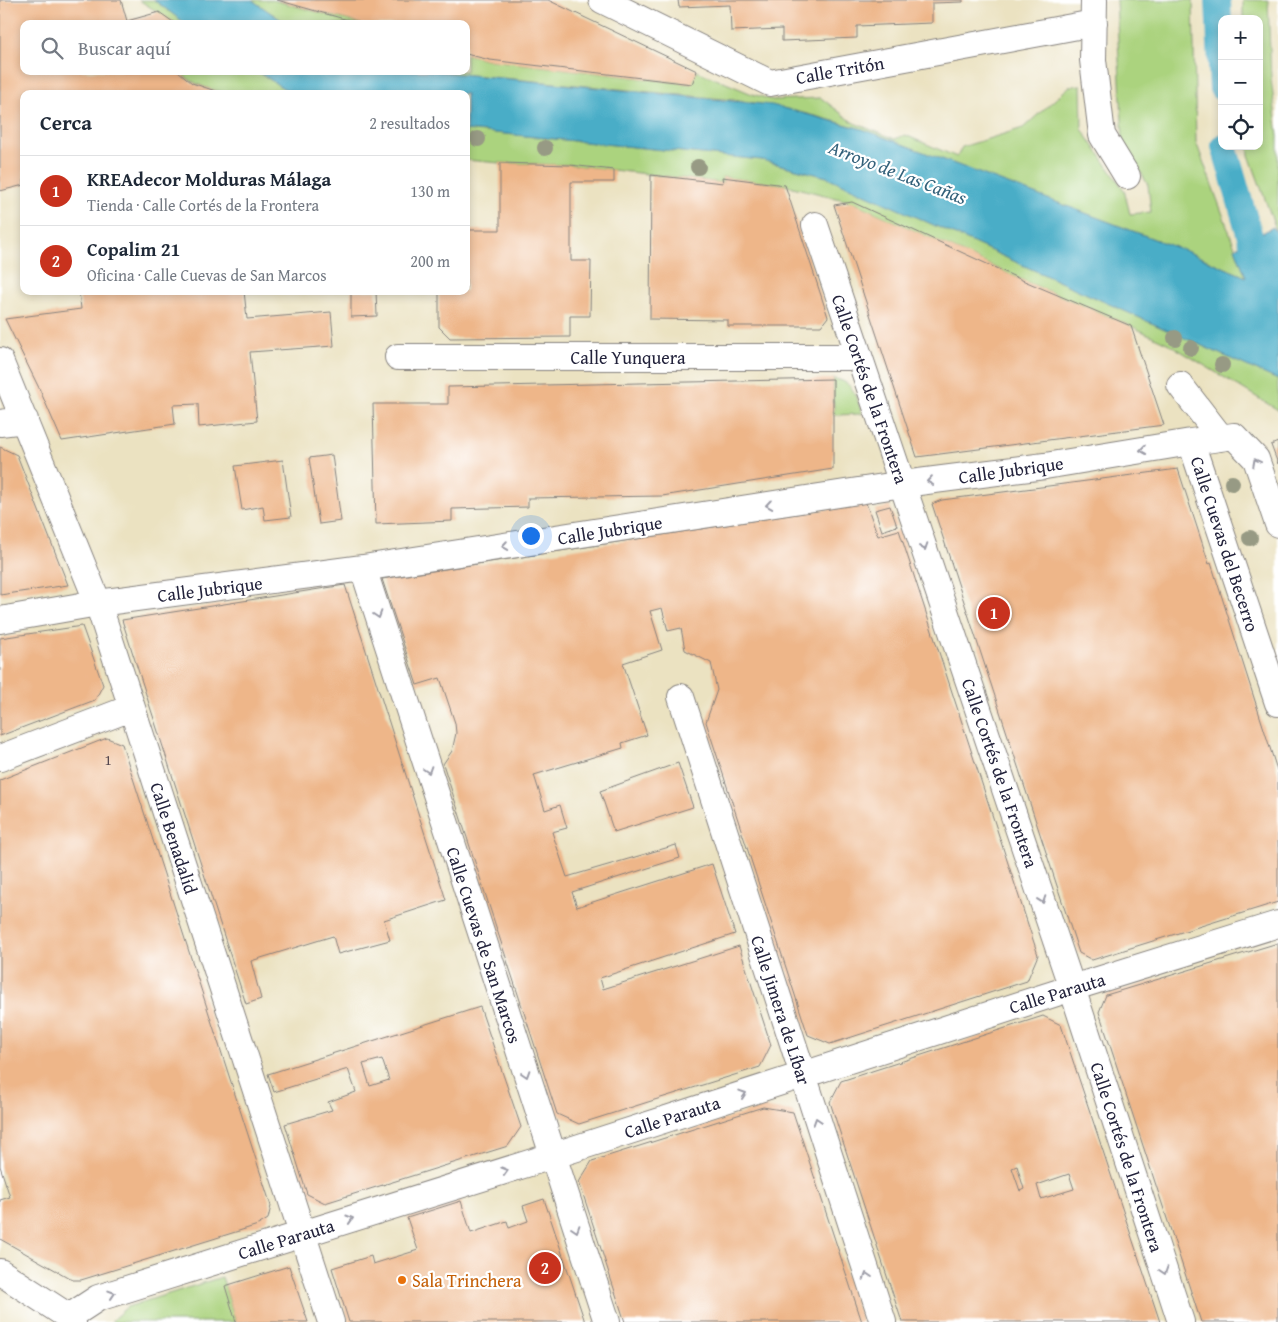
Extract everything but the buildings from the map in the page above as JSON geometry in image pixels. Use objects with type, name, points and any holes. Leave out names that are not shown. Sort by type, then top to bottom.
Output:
[{"type":"street","name":"Calle Tritón","points":[[602,0],[770,83],[1094,12]]},
{"type":"street","points":[[1094,12],[1093,60],[1102,135],[1127,176]]},
{"type":"street","name":"Calle Cortés de la Frontera","points":[[815,225],[1072,988],[1181,1322]]},
{"type":"street","name":"Calle Yunquera","points":[[398,356],[858,356]]},
{"type":"street","name":"Calle Benadalid","points":[[0,361],[98,603],[331,1322]]},
{"type":"street","name":"Calle Cuevas del Becerro","points":[[1180,385],[1221,438]]},
{"type":"street","points":[[0,424],[25,420]]},
{"type":"street","name":"Calle Cuevas del Becerro","points":[[1278,524],[1256,459],[1234,436],[1191,442],[1278,703]]},
{"type":"street","name":"Calle Jubrique","points":[[0,620],[98,603],[363,568],[903,484],[1045,466],[1191,442]]},
{"type":"street","name":"Calle Cuevas de San Marcos","points":[[363,568],[606,1322]]},
{"type":"street","name":"Calle Jimera de Líbar","points":[[681,697],[882,1322]]},
{"type":"street","points":[[0,758],[131,708]]},
{"type":"street","name":"Calle Parauta","points":[[71,1319],[98,1298],[552,1156],[802,1074],[1278,924]]},
{"type":"street","points":[[0,1272],[71,1319]]},
{"type":"green space","points":[[139,0],[154,0],[181,20],[170,20]]},
{"type":"green space","points":[[252,0],[273,0],[347,20],[281,20]]},
{"type":"green space","points":[[1116,0],[1193,0],[1196,142],[1246,277],[1186,251],[862,129],[798,112],[735,100],[470,75],[470,55],[490,60],[691,84],[697,71],[752,94],[773,100],[821,98],[854,123],[895,139],[905,135],[957,157],[962,147],[1023,128],[1070,86],[1081,85],[1082,129],[1124,190],[1130,214],[1151,212],[1148,185],[1123,141]]},
{"type":"green space","points":[[1243,0],[1268,0],[1271,79],[1278,136],[1278,235],[1248,150],[1263,150],[1263,15],[1243,15]]},
{"type":"green space","points":[[183,75],[263,75],[288,90],[216,90],[191,81]]},
{"type":"green space","points":[[470,130],[762,160],[827,177],[1278,380],[1278,410],[1169,344],[1022,280],[852,202],[785,185],[722,177],[723,183],[570,165],[470,160]]},
{"type":"green space","points":[[833,379],[840,380],[850,386],[856,396],[862,414],[834,415]]},
{"type":"green space","points":[[222,1277],[236,1322],[113,1322],[112,1320],[127,1307]]},
{"type":"water","points":[[154,0],[252,0],[281,20],[181,20]]},
{"type":"water","name":"Arroyo de Las Cañas","points":[[263,75],[469,75],[772,105],[862,129],[1186,251],[1246,277],[1235,248],[1273,227],[1278,235],[1278,380],[827,177],[762,160],[470,130],[470,90],[288,90]]},
{"type":"waterway","points":[[1218,0],[1221,60]]},
{"type":"waterway","points":[[1225,150],[1251,240],[1278,284]]},
{"type":"place","name":"KREAdecor Molduras Málaga","points":[[994,613]]},
{"type":"place","name":"Copalim 21","points":[[545,1268]]},
{"type":"place","name":"Sala Trinchera","points":[[402,1280]]}]
